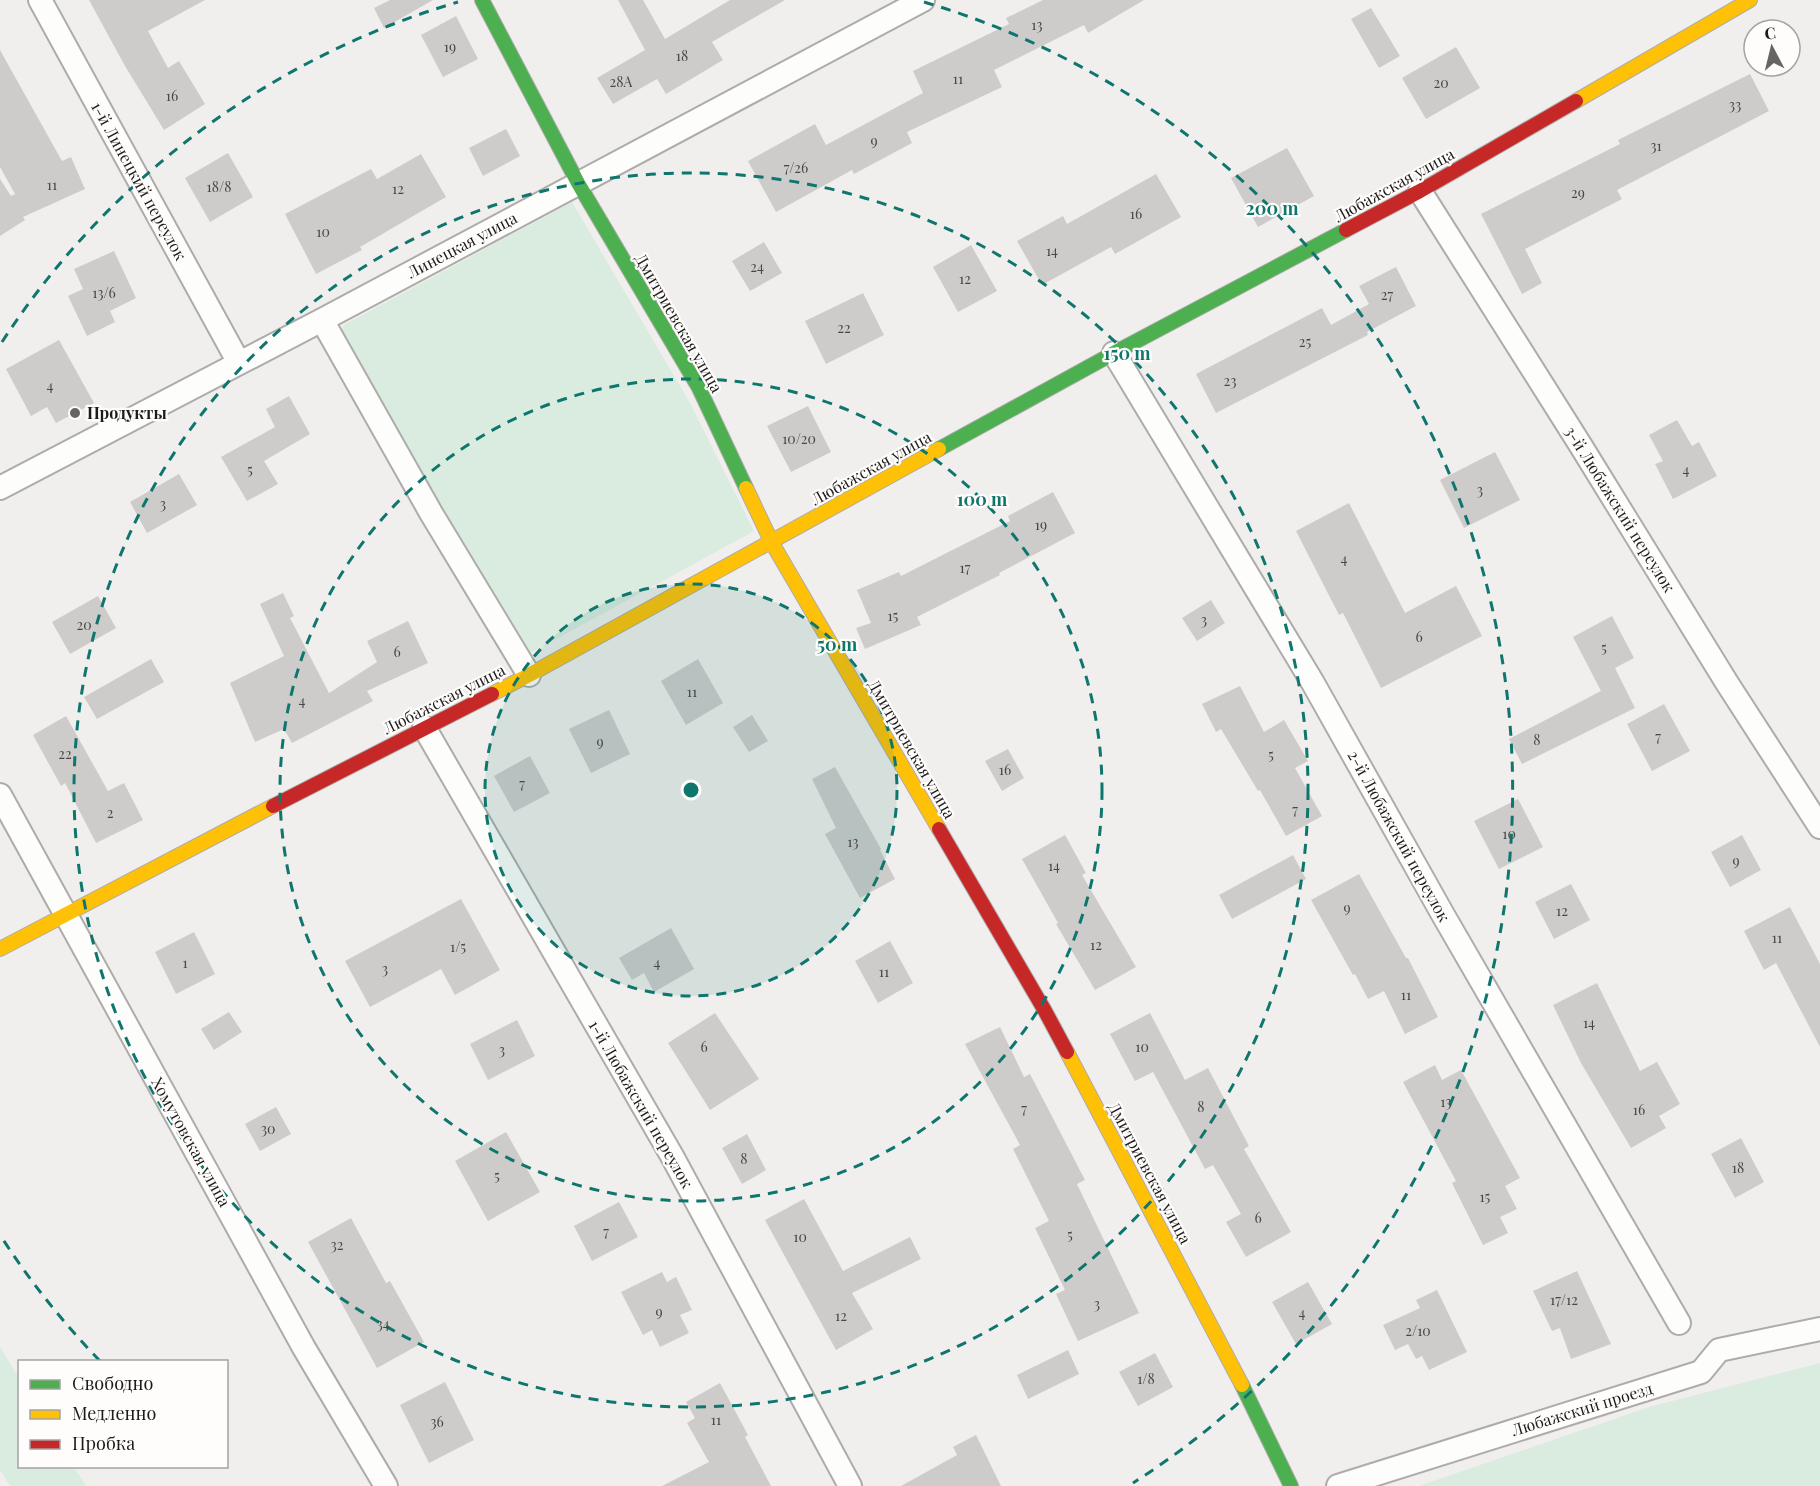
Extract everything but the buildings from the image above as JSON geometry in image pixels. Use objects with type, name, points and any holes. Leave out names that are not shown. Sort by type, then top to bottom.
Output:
[{"type":"street","name":"1-й Линецкий переулок","points":[[40,0],[238,363]]},
{"type":"street","name":"Дмитриевская улица","points":[[482,0],[578,183],[699,388],[772,543],[1045,1011],[1222,1344],[1291,1486]]},
{"type":"street","name":"Любажская улица","points":[[0,949],[424,727],[529,675],[1114,353],[1420,191],[1750,0]]},
{"type":"street","name":"Линецкая улица","points":[[0,488],[322,320],[919,1]]},
{"type":"street","name":"3-й Любажский переулок","points":[[1420,191],[1721,673],[1820,827]]},
{"type":"street","points":[[322,320],[431,513],[529,675]]},
{"type":"street","name":"2-й Любажский переулок","points":[[1114,353],[1313,683],[1442,913],[1679,1323]]},
{"type":"street","name":"1-й Любажский переулок","points":[[424,727],[672,1156],[850,1486]]},
{"type":"street","name":"Хомутовская улица","points":[[0,795],[304,1348],[386,1486]]},
{"type":"street","name":"Любажский проезд","points":[[1338,1486],[1701,1372],[1719,1350],[1820,1329]]},
{"type":"green space","points":[[572,202],[690,403],[754,531],[529,654],[337,339],[344,325]]},
{"type":"green space","points":[[0,1347],[18,1376],[18,1468],[75,1468],[86,1486],[10,1486],[0,1470]]},
{"type":"green space","points":[[1820,1363],[1820,1486],[1419,1486],[1649,1407]]},
{"type":"traffic: fast","points":[[482,0],[578,183],[699,388],[746,488]]},
{"type":"traffic: fast","points":[[939,449],[1346,230]]},
{"type":"traffic: fast","points":[[1242,1385],[1291,1486]]},
{"type":"traffic: slow","points":[[1576,101],[1750,0]]},
{"type":"traffic: slow","points":[[492,694],[939,449]]},
{"type":"traffic: slow","points":[[746,488],[772,543],[939,829]]},
{"type":"traffic: slow","points":[[0,949],[273,806]]},
{"type":"traffic: slow","points":[[1067,1052],[1242,1385]]},
{"type":"traffic: jam","points":[[1346,230],[1420,191],[1576,101]]},
{"type":"traffic: jam","points":[[273,806],[492,694]]},
{"type":"traffic: jam","points":[[939,829],[1067,1052]]},
{"type":"place","name":"Продукты","points":[[75,413]]}]
